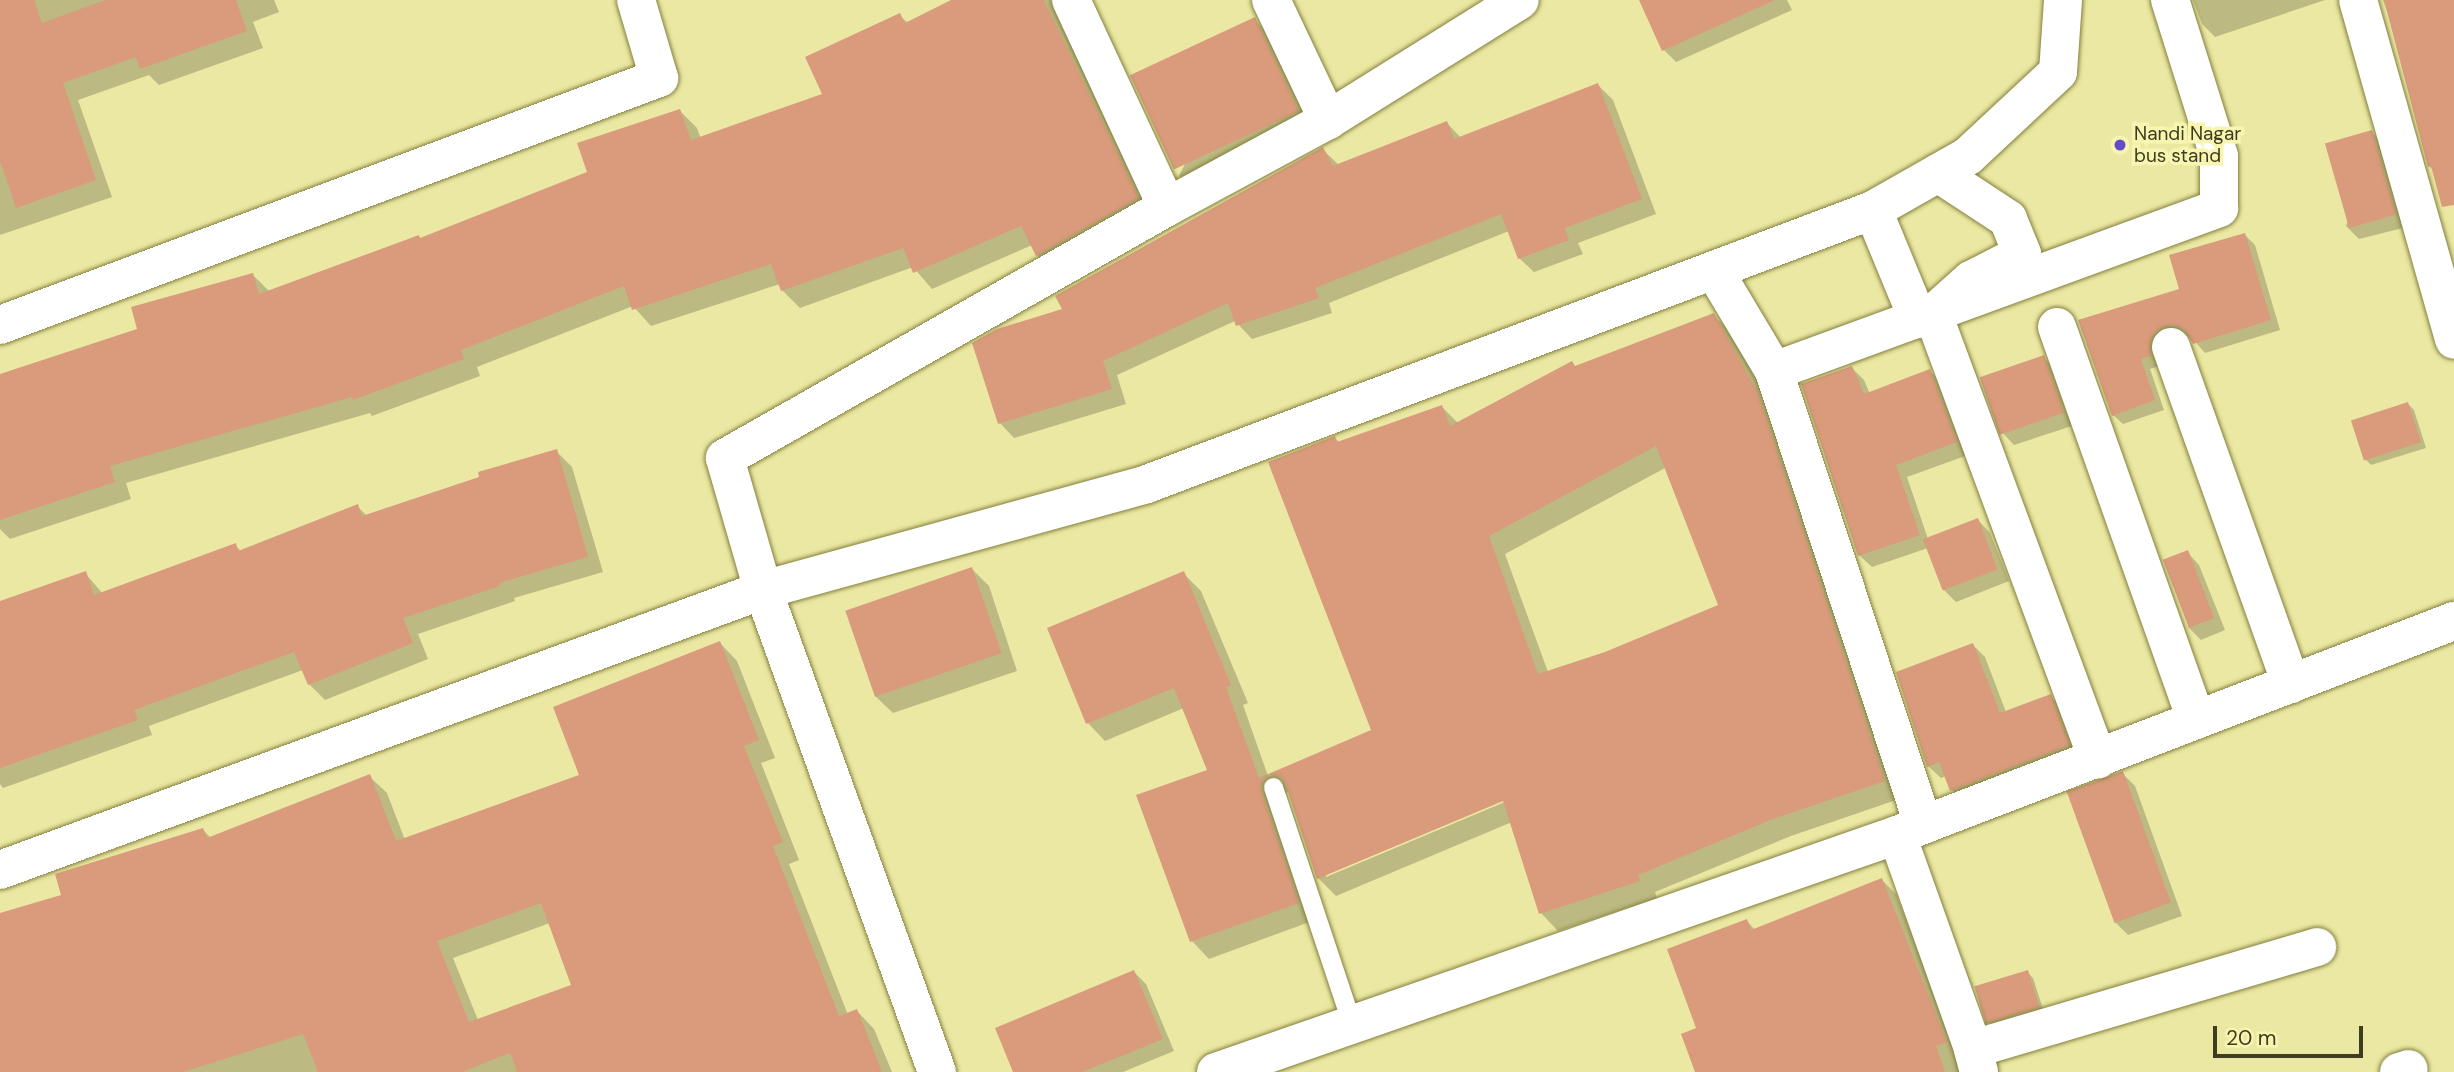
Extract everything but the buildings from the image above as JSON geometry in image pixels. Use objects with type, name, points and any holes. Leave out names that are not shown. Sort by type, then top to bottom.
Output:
[{"type":"street","points":[[0,324],[660,78],[636,0]]},
{"type":"street","points":[[1071,0],[1167,207]]},
{"type":"street","points":[[1270,0],[1328,120]]},
{"type":"street","points":[[937,1072],[763,590],[724,458],[1167,207],[1328,120],[1465,14],[1520,0]]},
{"type":"street","points":[[0,870],[763,590],[1147,484],[1715,272],[1873,210],[1968,156],[2058,72],[2063,0]]},
{"type":"street","points":[[1774,371],[2219,208],[2219,156],[2170,0]]},
{"type":"street","points":[[2358,0],[2454,340]]},
{"type":"street","points":[[1925,316],[1971,280],[2022,254],[2008,219],[1938,173]]},
{"type":"street","points":[[1873,210],[1925,316],[2098,759]]},
{"type":"street","points":[[1715,272],[1774,371],[1976,1061],[2316,947]]},
{"type":"street","points":[[2057,327],[2196,720]]},
{"type":"street","points":[[2171,348],[2291,684]]},
{"type":"street","points":[[1216,1072],[1910,830],[2454,621]]},
{"type":"lane","points":[[1273,787],[1352,1025]]},
{"type":"place","name":"Nandi Nagar bus stand","points":[[2120,145]]}]
